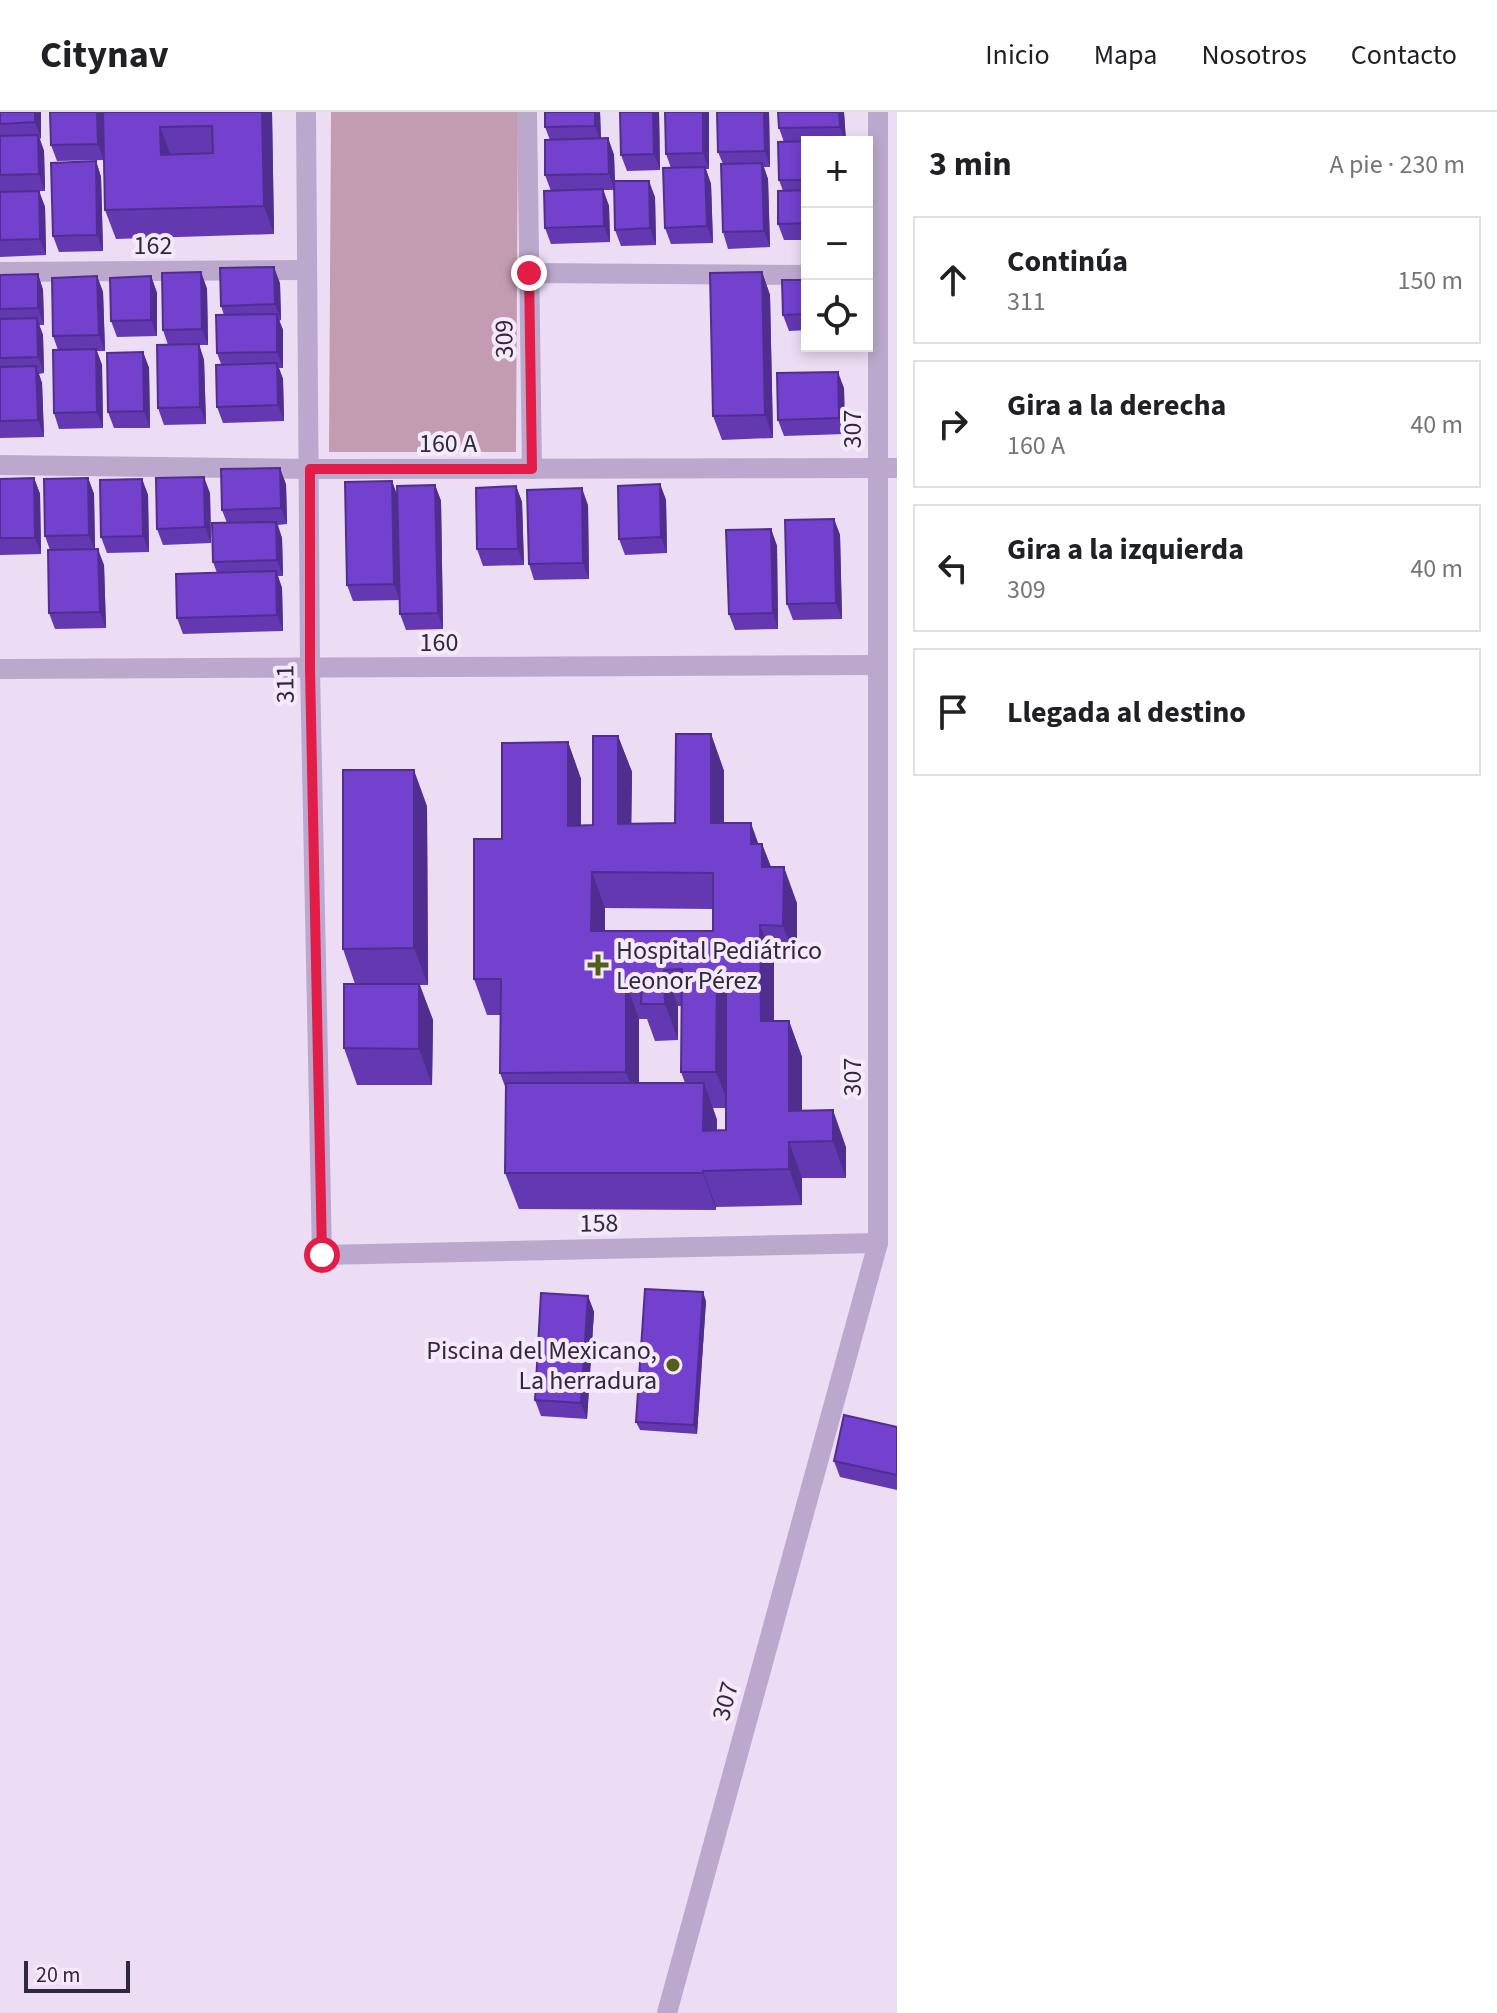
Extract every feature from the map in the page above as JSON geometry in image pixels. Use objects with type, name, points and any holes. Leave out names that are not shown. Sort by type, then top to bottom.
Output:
[{"type":"street","name":"311","points":[[306,112],[310,669],[322,1255]]},
{"type":"street","name":"309","points":[[527,112],[532,469]]},
{"type":"street","name":"307","points":[[667,2013],[878,1243],[878,665],[887,468],[878,112]]},
{"type":"street","name":"162","points":[[0,272],[306,270]]},
{"type":"street","points":[[529,273],[801,275]]},
{"type":"street","name":"160 A","points":[[0,465],[310,469],[887,468]]},
{"type":"street","name":"160","points":[[0,669],[878,665]]},
{"type":"street","name":"158","points":[[322,1255],[878,1243]]},
{"type":"shaded area","points":[[331,112],[518,112],[516,452],[329,452]]},
{"type":"building","points":[[0,112],[35,112],[35,122],[0,124]]},
{"type":"building","points":[[50,112],[97,112],[98,144],[51,145]]},
{"type":"building","points":[[103,112],[262,112],[264,206],[105,210]],"holes":[[[212,126],[213,153],[161,155],[160,127]]]},
{"type":"building","points":[[545,112],[595,112],[595,126],[545,127]]},
{"type":"building","points":[[620,112],[653,112],[654,154],[621,155]]},
{"type":"building","points":[[665,112],[703,112],[703,153],[666,154]]},
{"type":"building","points":[[717,112],[764,112],[765,151],[718,152]]},
{"type":"building","points":[[778,112],[839,112],[840,127],[779,128]]},
{"type":"building","points":[[38,135],[39,174],[0,175],[0,136]]},
{"type":"building","points":[[608,138],[609,174],[545,175],[545,140]]},
{"type":"building","points":[[801,141],[801,180],[779,180],[778,142]]},
{"type":"building","points":[[96,161],[97,235],[53,236],[51,163]]},
{"type":"building","points":[[762,163],[764,231],[723,232],[721,164]]},
{"type":"building","points":[[705,167],[707,226],[665,228],[663,168]]},
{"type":"building","points":[[614,181],[649,181],[650,228],[615,230]]},
{"type":"building","points":[[603,189],[604,226],[545,228],[544,191]]},
{"type":"building","points":[[801,190],[801,223],[778,224],[778,191]]},
{"type":"building","points":[[39,191],[40,239],[0,240],[0,192]]},
{"type":"building","points":[[274,267],[275,304],[221,306],[220,268]]},
{"type":"building","points":[[201,272],[202,329],[163,330],[162,273]]},
{"type":"building","points":[[762,272],[765,415],[713,416],[710,273]]},
{"type":"building","points":[[38,274],[38,308],[0,309],[0,275]]},
{"type":"building","points":[[97,276],[99,335],[53,336],[52,278]]},
{"type":"building","points":[[151,276],[151,320],[111,321],[110,278]]},
{"type":"building","points":[[782,280],[801,280],[801,314],[783,315]]},
{"type":"building","points":[[277,314],[277,352],[217,353],[216,315]]},
{"type":"building","points":[[37,318],[38,357],[0,358],[0,319]]},
{"type":"building","points":[[199,344],[200,407],[158,408],[157,345]]},
{"type":"building","points":[[96,349],[97,412],[54,413],[53,350]]},
{"type":"building","points":[[143,352],[144,411],[108,412],[107,353]]},
{"type":"building","points":[[277,363],[278,405],[217,407],[216,365]]},
{"type":"building","points":[[36,366],[38,420],[0,421],[0,367]]},
{"type":"building","points":[[838,372],[839,418],[778,420],[777,373]]},
{"type":"building","points":[[280,468],[281,508],[222,510],[221,469]]},
{"type":"building","points":[[204,477],[205,527],[157,529],[156,478]]},
{"type":"building","points":[[34,478],[35,538],[0,538],[0,479]]},
{"type":"building","points":[[88,478],[89,535],[45,536],[44,479]]},
{"type":"building","points":[[142,479],[143,536],[101,537],[100,480]]},
{"type":"building","points":[[392,481],[394,584],[347,585],[345,482]]},
{"type":"building","points":[[660,484],[661,537],[619,539],[618,486]]},
{"type":"building","points":[[435,485],[438,613],[400,614],[397,486]]},
{"type":"building","points":[[516,486],[518,549],[477,549],[476,488]]},
{"type":"building","points":[[582,488],[583,563],[529,564],[527,490]]},
{"type":"building","points":[[834,519],[836,603],[787,604],[785,520]]},
{"type":"building","points":[[276,522],[277,560],[213,562],[212,523]]},
{"type":"building","points":[[771,529],[773,613],[729,614],[726,530]]},
{"type":"building","points":[[98,549],[100,612],[49,613],[48,550]]},
{"type":"building","points":[[276,571],[277,615],[177,618],[176,574]]},
{"type":"building","points":[[676,734],[711,734],[711,823],[751,823],[751,844],[762,844],[762,867],[784,867],[783,926],[760,925],[761,1021],[789,1021],[789,1111],[833,1110],[833,1141],[789,1142],[789,1169],[703,1173],[505,1173],[506,1083],[704,1083],[703,1131],[726,1130],[726,970],[717,970],[716,1072],[681,1072],[682,969],[664,970],[665,1004],[641,1004],[642,982],[626,983],[626,1072],[500,1073],[501,979],[474,979],[474,839],[502,839],[502,743],[568,742],[568,826],[593,825],[593,736],[618,736],[618,824],[675,823]],"holes":[[[592,872],[713,873],[713,931],[591,931]]]},
{"type":"building","points":[[343,770],[414,770],[414,948],[343,949]]},
{"type":"building","points":[[344,984],[419,984],[419,1049],[344,1048]]},
{"type":"building","name":"Piscina del Mexicano, La herradura","points":[[645,1289],[703,1292],[694,1425],[636,1422]]},
{"type":"building","points":[[541,1293],[588,1296],[581,1403],[535,1400]]},
{"type":"building","points":[[844,1415],[897,1427],[897,1475],[834,1461]]},
{"type":"place","name":"Hospital Pediátrico Leonor Pérez","points":[[598,965]]},
{"type":"place","name":"Piscina del Mexicano, La herradura","points":[[673,1365]]},
{"type":"route","points":[[322,1255],[310,669],[310,469],[532,469],[529,273]]}]
